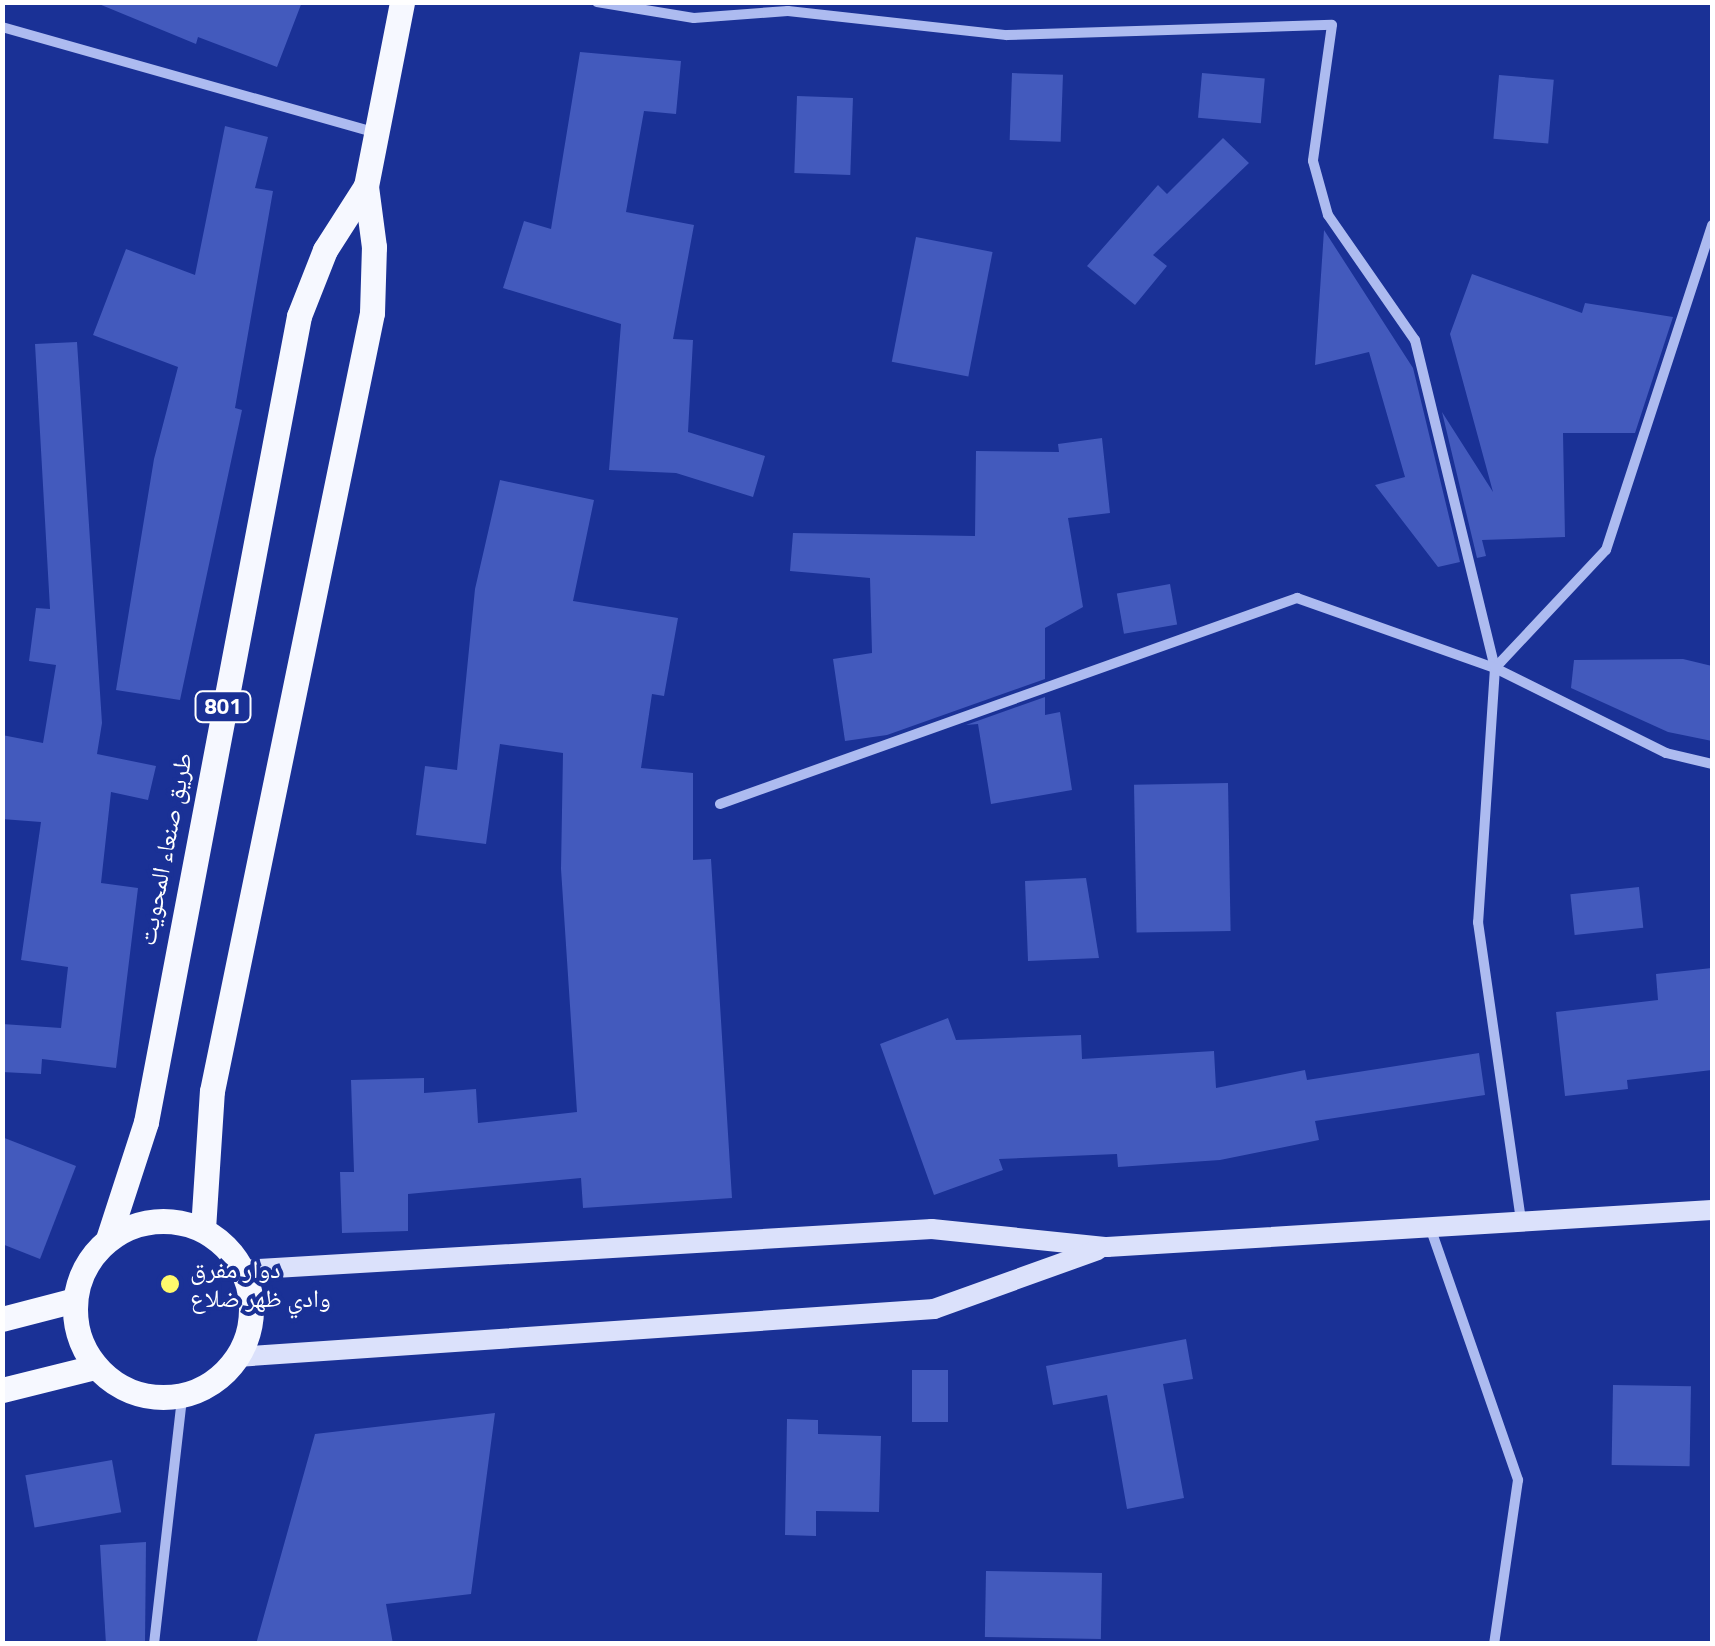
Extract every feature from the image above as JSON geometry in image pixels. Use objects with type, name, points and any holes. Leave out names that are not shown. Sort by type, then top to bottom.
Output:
[{"type":"main road","name":"طريق صنعاء المحويت","points":[[202,1229],[212,1091],[372,313],[374,247],[366,186],[402,2]]},
{"type":"main road","name":"طريق صنعاء المحويت","points":[[108,1239],[146,1122],[299,316],[325,250],[366,186]]},
{"type":"main road","points":[[175,1220],[202,1229],[243,1270],[251,1299],[249,1330],[237,1357],[214,1382],[182,1397],[150,1398],[120,1388],[95,1367],[78,1335],[75,1300],[85,1266],[108,1239],[140,1223],[175,1220]]},
{"type":"main road","points":[[2,1318],[75,1300]]},
{"type":"main road","points":[[2,1390],[95,1367]]},
{"type":"street","points":[[597,2],[694,18],[788,11],[1007,36],[1332,25],[1313,161],[1328,215],[1414,340],[1495,668],[1478,922],[1521,1221]]},
{"type":"street","points":[[2,27],[377,133]]},
{"type":"street","points":[[1495,668],[1606,550],[1712,226]]},
{"type":"street","points":[[720,804],[1297,598],[1495,668],[1666,753],[1712,764]]},
{"type":"street","points":[[243,1270],[932,1229],[1107,1246],[1712,1210]]},
{"type":"street","points":[[1429,1226],[1518,1480],[1494,1644]]},
{"type":"street","points":[[237,1357],[934,1309],[1107,1246]]},
{"type":"street","points":[[154,1644],[182,1397]]},
{"type":"building","points":[[94,2],[302,2],[277,67],[198,37],[196,44]]},
{"type":"building","points":[[580,52],[681,61],[676,114],[644,111],[626,212],[694,225],[673,339],[693,340],[688,432],[765,456],[753,497],[676,473],[609,470],[621,324],[503,288],[524,221],[551,229]]},
{"type":"building","points":[[1012,73],[1063,75],[1061,142],[1010,140]]},
{"type":"building","points":[[1202,73],[1265,78],[1261,123],[1198,118]]},
{"type":"building","points":[[1499,75],[1554,80],[1548,144],[1493,139]]},
{"type":"building","points":[[797,96],[853,98],[850,175],[794,173]]},
{"type":"building","points":[[225,126],[268,137],[255,188],[273,191],[235,408],[242,410],[180,700],[116,690],[154,459],[178,367],[93,335],[126,249],[195,275]]},
{"type":"building","points":[[1223,138],[1249,163],[1153,255],[1167,266],[1135,305],[1087,266],[1158,185],[1167,194]]},
{"type":"building","points":[[1324,230],[1413,368],[1460,562],[1438,567],[1375,485],[1405,477],[1369,352],[1315,365]]},
{"type":"building","points":[[916,237],[993,252],[968,377],[892,362]]},
{"type":"building","points":[[1472,274],[1582,313],[1585,303],[1673,317],[1635,433],[1563,433],[1565,537],[1482,540],[1486,556],[1477,558],[1442,412],[1493,492],[1450,334]]},
{"type":"building","points":[[77,342],[102,723],[97,754],[156,766],[148,800],[111,792],[101,883],[138,888],[116,1068],[42,1059],[41,1074],[2,1072],[2,1024],[61,1028],[68,967],[21,960],[41,822],[2,819],[2,735],[43,743],[56,665],[29,661],[36,608],[50,609],[35,344]]},
{"type":"building","points":[[1102,438],[1110,513],[1068,518],[1083,607],[1045,628],[1045,679],[887,735],[845,741],[833,659],[872,653],[870,578],[790,571],[793,533],[975,536],[976,451],[1059,452],[1058,444]]},
{"type":"building","points":[[500,480],[594,500],[573,601],[678,618],[664,696],[652,694],[641,768],[693,773],[693,860],[711,859],[732,1198],[583,1208],[581,1178],[408,1194],[408,1231],[342,1233],[340,1172],[354,1172],[351,1080],[424,1078],[424,1093],[476,1089],[478,1123],[577,1112],[561,869],[563,753],[500,744],[486,844],[416,835],[425,766],[457,770],[475,589]]},
{"type":"building","points":[[1170,584],[1177,624],[1124,634],[1117,593]]},
{"type":"building","points":[[1683,659],[1712,666],[1712,741],[1668,732],[1571,688],[1574,660]]},
{"type":"building","points":[[1045,697],[1045,715],[1060,712],[1072,790],[991,804],[978,724],[966,725]]},
{"type":"building","points":[[1228,783],[1231,931],[1137,933],[1134,785]]},
{"type":"building","points":[[1086,878],[1099,958],[1028,961],[1025,881]]},
{"type":"building","points":[[1639,887],[1643,928],[1575,935],[1570,894]]},
{"type":"building","points":[[1712,968],[1712,1070],[1627,1080],[1628,1089],[1565,1096],[1556,1012],[1658,1000],[1656,974]]},
{"type":"building","points":[[948,1018],[956,1040],[1081,1035],[1082,1059],[1214,1051],[1216,1088],[1305,1070],[1307,1080],[1479,1053],[1485,1095],[1315,1121],[1319,1140],[1220,1160],[1118,1167],[1117,1154],[999,1159],[1003,1170],[934,1195],[880,1044]]},
{"type":"building","points":[[2,1137],[76,1166],[40,1259],[2,1244]]},
{"type":"building","points":[[1186,1339],[1193,1379],[1163,1384],[1184,1498],[1127,1509],[1107,1395],[1053,1405],[1046,1366]]},
{"type":"building","points":[[912,1370],[948,1370],[948,1422],[912,1422]]},
{"type":"building","points":[[1613,1385],[1691,1386],[1690,1466],[1612,1465]]},
{"type":"building","points":[[495,1413],[471,1594],[386,1604],[393,1644],[256,1644],[315,1434]]},
{"type":"building","points":[[787,1419],[818,1420],[818,1434],[881,1436],[879,1512],[816,1511],[816,1536],[785,1535]]},
{"type":"building","points":[[112,1460],[121,1512],[35,1527],[25,1475]]},
{"type":"building","points":[[146,1542],[145,1644],[106,1644],[100,1545]]},
{"type":"building","points":[[986,1571],[1102,1573],[1101,1639],[985,1637]]},
{"type":"place","name":"دوار مفرق وادي ظهر ضلاع","points":[[170,1284]]}]
